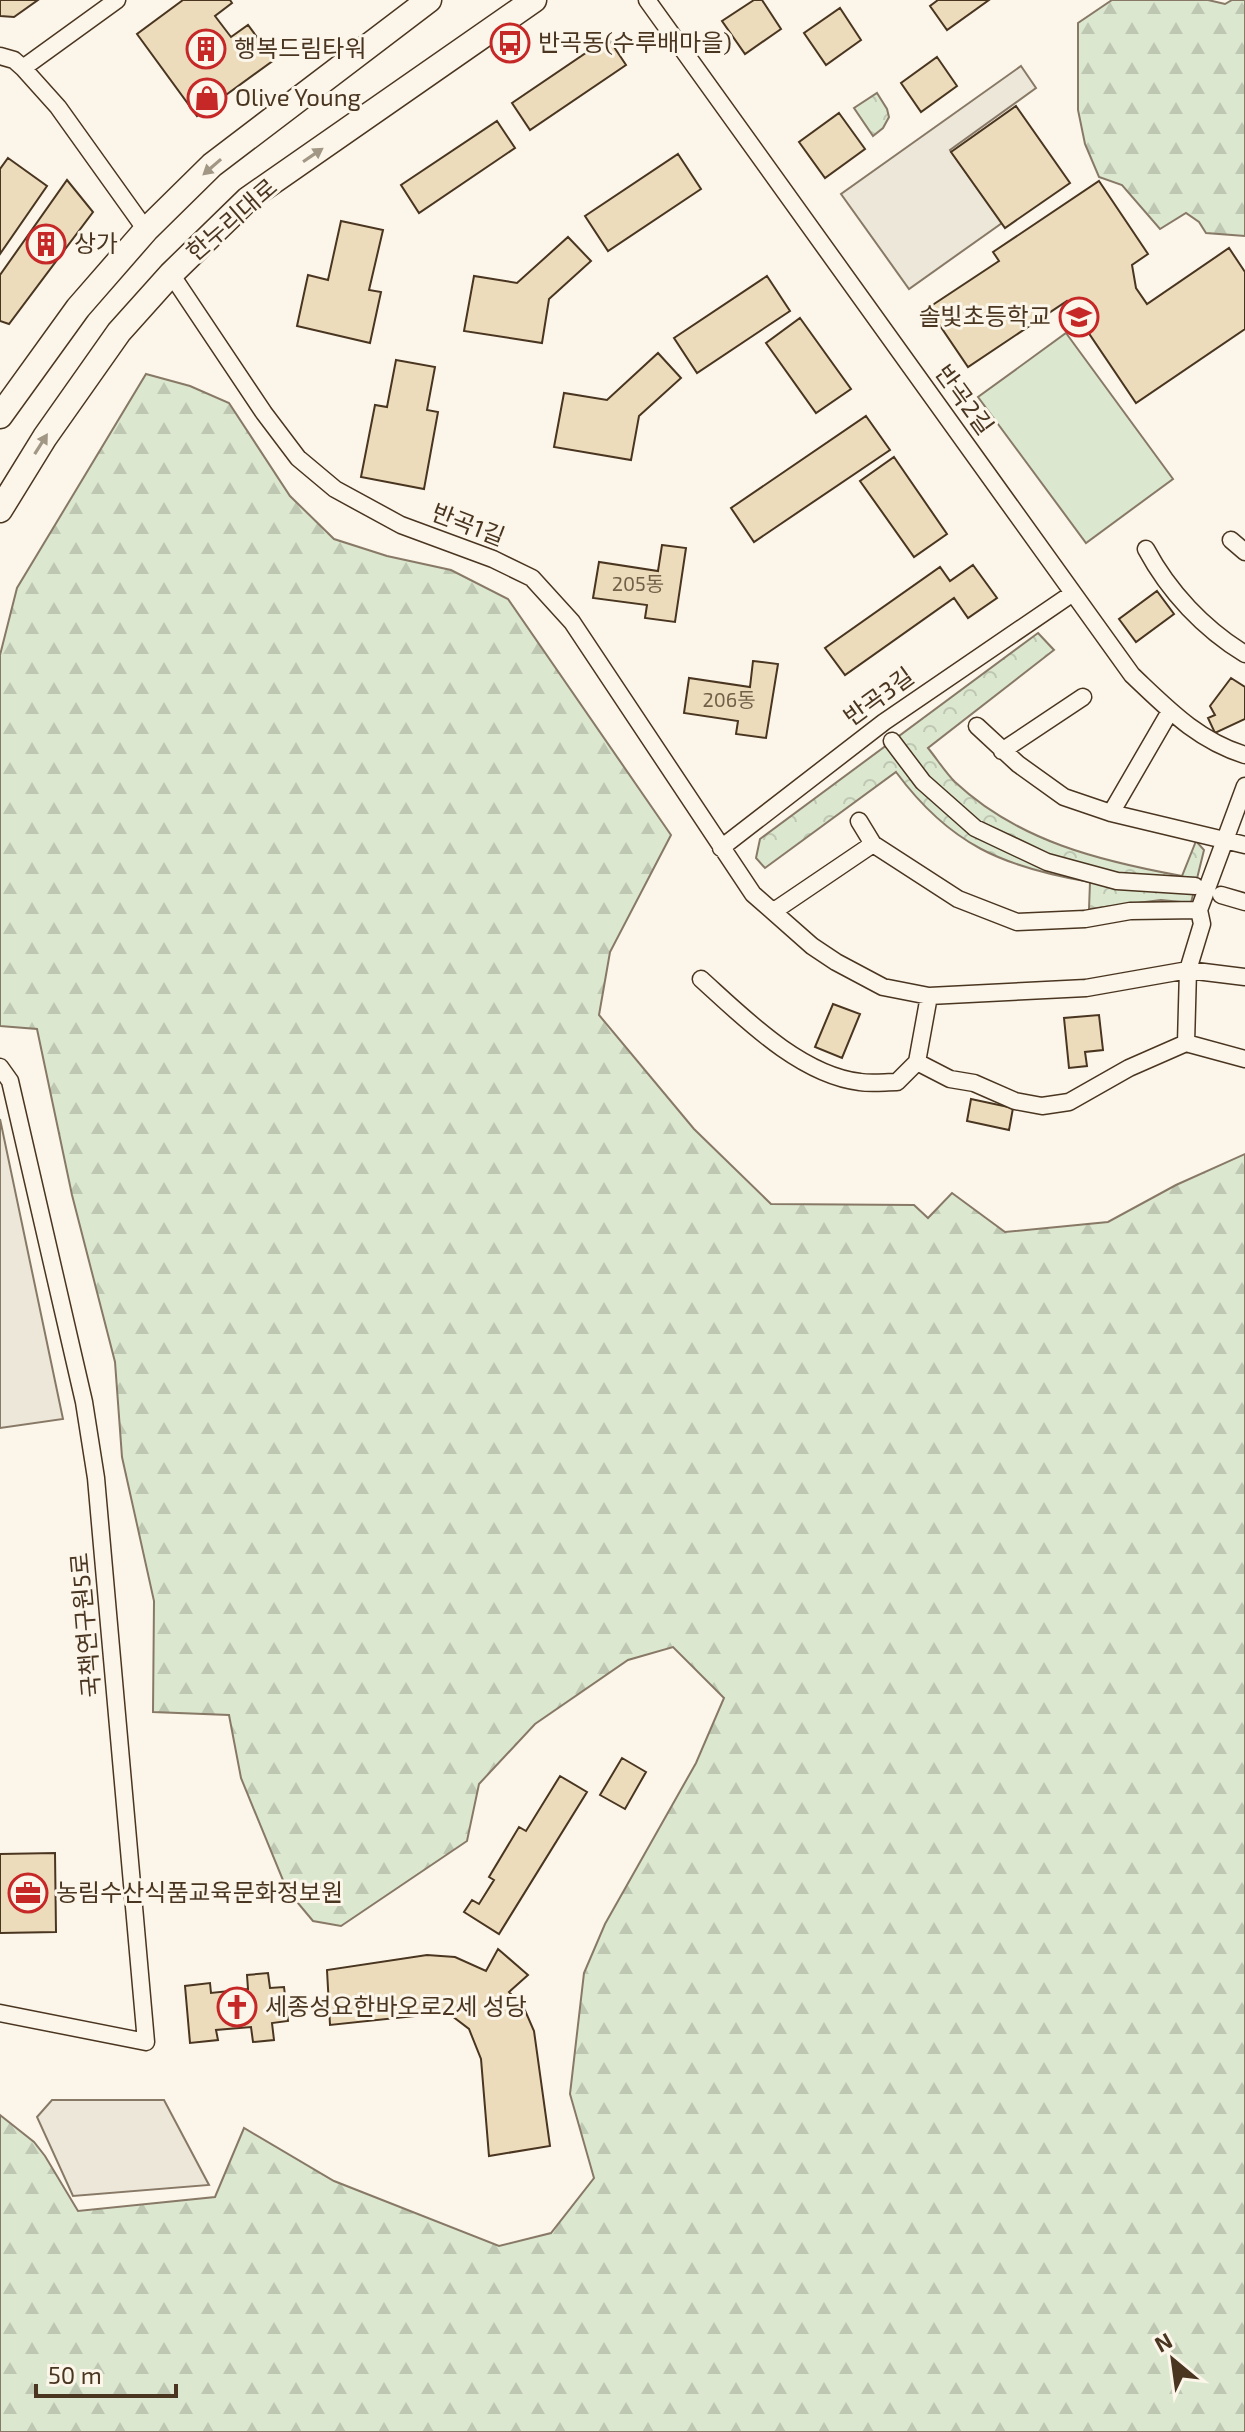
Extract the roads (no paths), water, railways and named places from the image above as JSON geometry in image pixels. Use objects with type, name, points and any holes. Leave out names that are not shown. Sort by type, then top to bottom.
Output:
[{"type":"street","points":[[23,68],[117,0]]},
{"type":"street","name":"한누리대로","points":[[0,416],[78,308],[146,230],[212,165],[429,0]]},
{"type":"street","name":"한누리대로","points":[[0,510],[45,437],[119,332],[171,274],[248,199],[534,0]]},
{"type":"street","name":"반곡2길","points":[[647,0],[1132,675],[1169,713],[1221,748],[1245,755]]},
{"type":"street","points":[[0,56],[14,60],[58,107],[146,230]]},
{"type":"street","name":"반곡1길","points":[[171,274],[264,413],[307,466],[335,489],[401,525],[493,559],[532,578],[572,622],[753,894],[812,946],[836,962],[883,987],[929,996],[1086,988],[1188,970],[1245,977]]},
{"type":"street","points":[[1231,540],[1245,552]]},
{"type":"street","points":[[1146,549],[1157,570],[1196,616],[1245,654]]},
{"type":"street","name":"반곡3길","points":[[721,848],[884,722],[1073,593]]},
{"type":"street","points":[[1002,751],[1083,697]]},
{"type":"street","points":[[1111,813],[1169,713]]},
{"type":"street","points":[[977,726],[1002,751],[1064,797],[1111,813],[1245,845]]},
{"type":"street","points":[[892,741],[923,782],[975,828],[1047,862],[1117,881],[1195,886]]},
{"type":"street","points":[[1186,1043],[1188,970],[1202,924],[1199,910],[1245,786]]},
{"type":"street","points":[[859,821],[873,844],[958,899],[1017,922],[1085,919],[1130,911],[1199,910]]},
{"type":"street","points":[[774,911],[873,844]]},
{"type":"street","points":[[1221,895],[1245,902]]},
{"type":"street","points":[[701,979],[750,1024],[801,1060],[833,1075],[859,1082],[897,1082],[917,1062],[929,996]]},
{"type":"street","points":[[917,1062],[950,1079],[974,1083],[1015,1101],[1042,1106],[1069,1102],[1129,1068],[1186,1043],[1245,1059]]},
{"type":"street","name":"국책연구원5로","points":[[0,1067],[10,1081],[84,1402],[96,1478],[146,2042],[0,2013]]},
{"type":"place","name":"반곡동(수루배마을)","points":[[510,43]]},
{"type":"place","name":"행복드림타워","points":[[206,49]]},
{"type":"place","name":"Olive Young","points":[[207,98]]},
{"type":"place","name":"상가","points":[[46,244]]},
{"type":"place","name":"솔빛초등학교","points":[[1079,317]]},
{"type":"place","name":"농림수산식품교육문화정보원","points":[[28,1893]]},
{"type":"place","name":"세종성요한바오로2세 성당","points":[[237,2007]]}]
